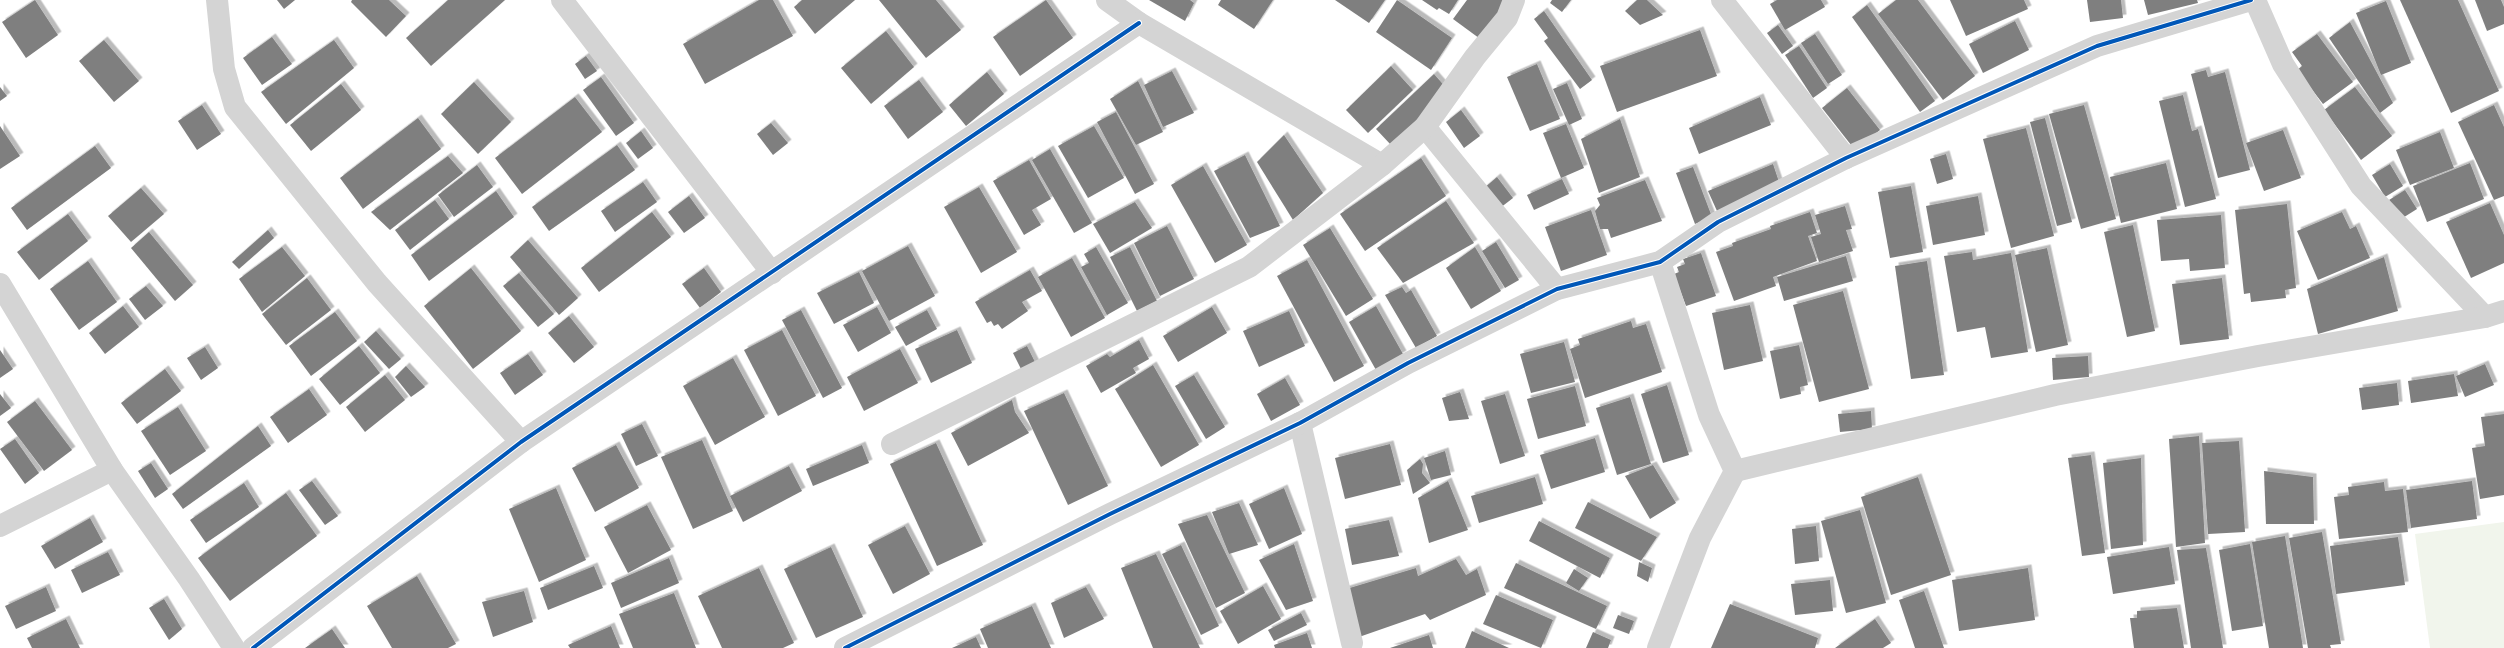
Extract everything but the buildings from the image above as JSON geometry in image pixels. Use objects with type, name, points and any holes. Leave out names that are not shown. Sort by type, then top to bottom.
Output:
[{"type":"street","points":[[218,0],[224,69],[235,107],[377,283],[521,442]]},
{"type":"street","points":[[562,0],[772,273]]},
{"type":"street","points":[[1107,0],[1140,22],[1382,164]]},
{"type":"street","points":[[892,444],[1249,267],[1382,164],[1425,128],[1475,57],[1507,18],[1514,0]]},
{"type":"street","points":[[1722,0],[1846,158]]},
{"type":"street","points":[[844,648],[1110,514],[1300,423],[1408,363],[1557,289],[1660,262],[1718,222],[1846,158],[2097,46],[2251,0]]},
{"type":"street","points":[[2255,0],[2283,64],[2361,186],[2494,314]]},
{"type":"street","points":[[253,648],[521,442],[772,273],[885,193],[1140,22]]},
{"type":"street","points":[[1425,128],[1557,289]]},
{"type":"street","points":[[1660,262],[1709,415],[1735,471]]},
{"type":"street","points":[[0,284],[112,470],[189,578],[234,648]]},
{"type":"street","points":[[1658,648],[1700,538],[1735,471],[2063,394],[2258,356],[2494,314]]},
{"type":"street","points":[[1300,423],[1352,643]]},
{"type":"street","points":[[0,526],[112,470]]},
{"type":"shaded area","points":[[2504,522],[2504,648],[2430,648],[2415,534]]},
{"type":"cycle path","points":[[845,648],[1110,514],[1300,423],[1408,363],[1557,289],[1660,262],[1718,222],[1846,158],[2097,46],[2251,0]]},
{"type":"cycle path","points":[[253,648],[521,442],[1139,23]]}]
